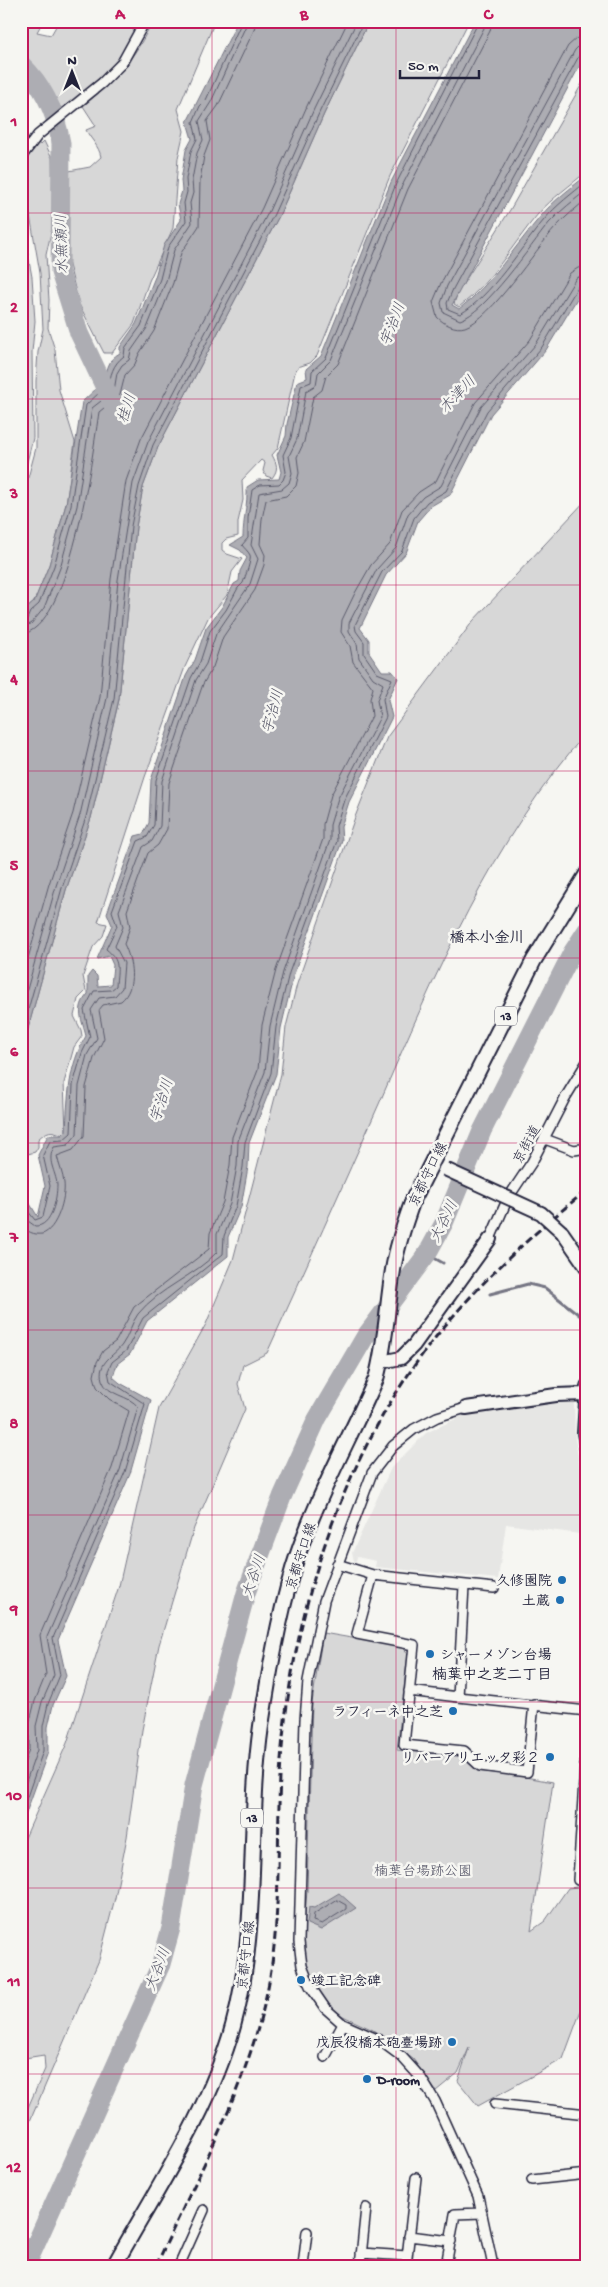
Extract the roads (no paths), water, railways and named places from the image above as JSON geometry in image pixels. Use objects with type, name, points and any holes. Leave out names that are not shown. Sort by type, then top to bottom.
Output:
[{"type":"main road","name":"京都守口線","points":[[114,2266],[208,2096],[234,2024],[241,1992],[249,1929],[252,1809],[261,1726],[278,1632],[293,1570],[313,1516],[376,1379],[381,1362],[390,1290],[406,1220],[439,1166],[534,960],[587,874]]},
{"type":"street","points":[[21,157],[38,135],[102,83],[122,63],[145,21]]},
{"type":"street","name":"京街道","points":[[490,1240],[508,1198],[545,1139],[565,1098],[587,1062]]},
{"type":"street","points":[[545,1139],[574,1150],[587,1148]]},
{"type":"street","points":[[439,1166],[541,1213],[562,1232],[587,1268]]},
{"type":"street","points":[[381,1362],[401,1358],[414,1345],[490,1240]]},
{"type":"street","points":[[493,2266],[478,2196],[435,2101],[421,2078],[402,2057],[379,2040],[343,2024],[325,2008],[310,1986],[302,1966],[299,1942],[308,1681],[324,1601],[337,1564],[372,1474],[393,1446],[414,1429],[437,1417],[466,1408],[586,1391],[584,1433],[587,1450]]},
{"type":"street","points":[[337,1564],[372,1576],[494,1588]]},
{"type":"street","points":[[372,1576],[357,1634],[414,1645],[404,1745],[464,1751],[480,1766],[527,1772],[534,1704]]},
{"type":"street","points":[[458,1697],[464,1586]]},
{"type":"street","points":[[410,1691],[587,1711]]},
{"type":"street","points":[[578,1880],[587,1732]]},
{"type":"street","points":[[325,2057],[343,2024]]},
{"type":"street","points":[[494,2104],[587,2114]]},
{"type":"street","points":[[532,2180],[587,2174]]},
{"type":"street","points":[[361,2253],[406,2261],[416,2178]]},
{"type":"street","points":[[360,2266],[366,2208]]},
{"type":"street","points":[[179,2266],[204,2210]]},
{"type":"street","points":[[446,2266],[456,2214],[482,2213]]},
{"type":"street","points":[[303,2266],[307,2232]]},
{"type":"street","points":[[409,2236],[451,2241]]},
{"type":"water","name":"桂川","points":[[238,21],[369,21],[324,114],[279,216],[158,447],[143,487],[136,527],[119,699],[91,818],[66,890],[21,1054],[21,621],[26,609],[34,602],[49,565],[66,504],[82,402],[98,387],[104,386],[112,359],[120,353],[120,347],[136,324],[155,277],[164,245],[181,220],[178,204],[182,191],[181,180],[186,150],[192,139],[187,122]]},
{"type":"water","points":[[475,21],[587,21],[587,52],[452,305],[459,309],[471,299],[492,277],[546,210],[587,175],[587,282],[546,350],[491,414],[450,495],[431,506],[418,521],[406,553],[386,575],[360,628],[369,640],[369,652],[382,671],[392,671],[398,678],[388,700],[392,717],[349,802],[341,827],[342,841],[294,974],[281,1028],[276,1074],[249,1143],[248,1167],[241,1207],[228,1237],[228,1256],[147,1321],[130,1354],[117,1364],[113,1377],[120,1383],[151,1400],[130,1474],[58,1640],[66,1676],[53,1705],[48,1727],[48,1752],[21,1827],[21,1208],[27,1199],[38,1217],[45,1186],[38,1155],[48,1135],[62,1135],[66,1131],[68,1094],[72,1070],[86,1036],[81,1019],[81,1009],[84,999],[88,994],[88,976],[92,971],[97,976],[98,986],[111,985],[113,965],[109,956],[97,959],[112,925],[107,913],[135,836],[143,834],[149,823],[151,780],[186,676],[195,660],[206,628],[222,607],[234,584],[239,581],[240,571],[247,558],[240,550],[230,545],[243,537],[247,487],[258,480],[279,479],[281,472],[277,455],[286,436],[297,382],[307,378],[306,369],[321,356],[391,182]]},
{"type":"water","points":[[339,1893],[356,1908],[321,1930],[307,1924],[309,1907],[314,1908]]},
{"type":"waterway","name":"水無瀬川","points":[[21,64],[42,91],[52,111],[59,132],[61,143],[60,272],[79,333],[115,409]]},
{"type":"waterway","name":"大谷川","points":[[26,2266],[161,1964],[171,1928],[194,1785],[246,1593],[282,1497],[317,1419],[365,1337],[427,1254],[444,1223],[482,1131],[572,953],[587,930]]},
{"type":"waterway","points":[[427,1254],[443,1263]]},
{"type":"waterway","points":[[490,1294],[528,1284],[545,1288],[587,1321]]},
{"type":"railway","points":[[156,2266],[236,2092],[249,2056],[269,1982],[276,1923],[280,1777],[289,1691],[300,1634],[314,1578],[333,1522],[355,1469],[382,1417],[413,1368],[448,1322],[497,1269],[532,1236],[587,1190]]},
{"type":"place","name":"久修園院","points":[[562,1580]]},
{"type":"place","name":"土蔵","points":[[560,1600]]},
{"type":"place","name":"シャーメゾン台場","points":[[430,1654]]},
{"type":"place","name":"ラフィーネ中之芝","points":[[453,1711]]},
{"type":"place","name":"リバーアリエッタ彩２","points":[[550,1757]]},
{"type":"place","name":"竣工記念碑","points":[[301,1980]]},
{"type":"place","name":"戊辰役橋本砲臺場跡","points":[[452,2042]]},
{"type":"place","name":"D-room","points":[[367,2079]]},
{"type":"district","name":"橋本小金川","points":[[487,937]]},
{"type":"district","name":"楠葉中之芝二丁目","points":[[492,1674]]},
{"type":"water label","name":"宇治川","points":[[392,324]]},
{"type":"water label","name":"木津川","points":[[457,394]]},
{"type":"water label","name":"宇治川","points":[[272,711]]},
{"type":"water label","name":"宇治川","points":[[161,1100]]},
{"type":"park label","name":"楠葉台場跡公園","points":[[423,1870]]}]
